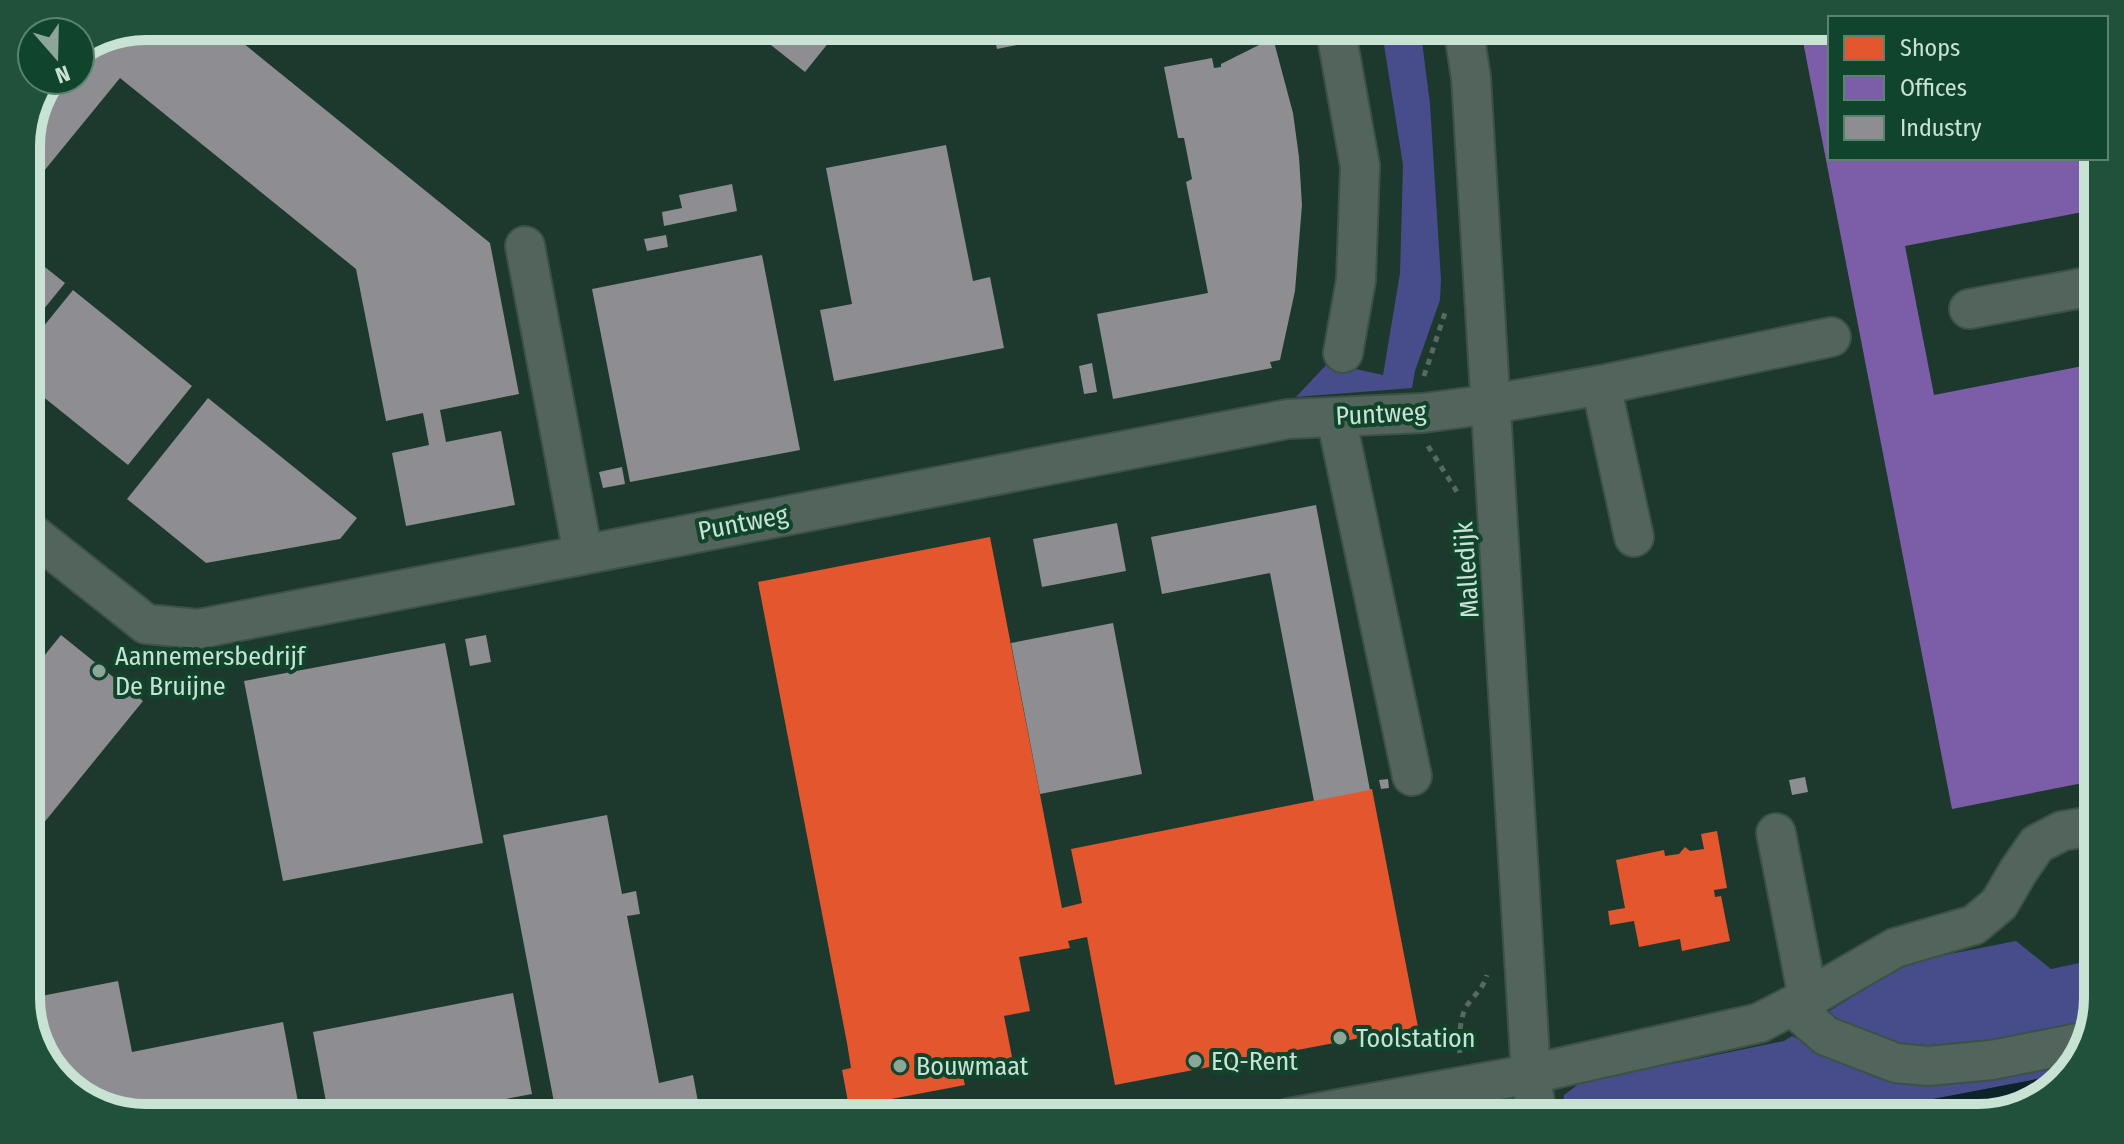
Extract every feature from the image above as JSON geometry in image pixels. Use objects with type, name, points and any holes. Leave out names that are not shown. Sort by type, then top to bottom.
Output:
[{"type":"street","points":[[1338,40],[1360,166],[1356,280],[1343,353]]},
{"type":"street","name":"Malledijk","points":[[1465,40],[1471,78],[1535,1104]]},
{"type":"street","points":[[525,246],[583,554]]},
{"type":"street","points":[[1969,309],[2084,288]]},
{"type":"street","points":[[1492,404],[1601,385],[1831,337]]},
{"type":"street","points":[[1601,385],[1634,537]]},
{"type":"street","name":"Puntweg","points":[[40,540],[146,624],[198,629],[1288,419],[1423,413],[1492,404]]},
{"type":"street","points":[[1336,417],[1412,776]]},
{"type":"street","points":[[1362,1104],[1531,1074],[1759,1023],[1895,948],[1974,925],[1999,904],[2037,844],[2062,831],[2084,827]]},
{"type":"street","points":[[1776,833],[1800,1002],[1826,1036],[1896,1063],[1928,1066],[1992,1060],[2073,1044]]},
{"type":"path","name":"Malledijk","points":[[1447,305],[1423,378],[1423,413],[1428,447],[1461,500]]},
{"type":"path","points":[[1466,1084],[1459,1044],[1465,1009],[1482,990],[1491,962]]},
{"type":"shaded area","points":[[1383,40],[1422,40],[1430,104],[1440,300],[1412,388],[1296,397],[1328,363],[1383,375],[1400,273],[1403,165]]},
{"type":"shaded area","points":[[2016,941],[2051,969],[2084,962],[2080,1025],[1962,1049],[1921,1050],[1845,1029],[1826,1013],[1909,962]]},
{"type":"shaded area","points":[[1792,1036],[1813,1046],[2068,1054],[2048,1077],[1907,1104],[1563,1104],[1564,1095],[1588,1077],[1784,1041]]},
{"type":"shaded area","points":[[2048,1077],[2018,1096],[1991,1103],[1907,1104]]},
{"type":"building: Shops","points":[[990,537],[1062,908],[1082,903],[1071,849],[1372,789],[1418,1027],[1115,1085],[1087,937],[1068,941],[1070,948],[1019,957],[1030,1011],[1004,1016],[1014,1067],[963,1077],[965,1085],[865,1104],[848,1104],[842,1070],[851,1068],[847,1043],[758,582]]},
{"type":"building: Shops","points":[[1717,831],[1727,888],[1714,890],[1715,897],[1721,896],[1730,941],[1682,951],[1680,939],[1639,947],[1634,921],[1610,925],[1608,911],[1625,908],[1616,860],[1664,850],[1665,856],[1679,854],[1685,847],[1690,851],[1704,849],[1701,834]]},
{"type":"building: Offices","points":[[1803,40],[1828,40],[1828,160],[2084,160],[2084,212],[1905,246],[1934,395],[2084,366],[2084,783],[1952,809]]},
{"type":"building: Industry","points":[[146,40],[239,40],[490,243],[519,394],[440,410],[446,442],[501,431],[515,505],[406,526],[392,453],[429,445],[423,413],[386,421],[356,269],[120,78],[40,176],[40,139],[53,96],[96,96],[96,53],[112,46]]},
{"type":"building: Industry","points":[[765,40],[831,40],[805,72]]},
{"type":"building: Industry","points":[[995,40],[1042,40],[997,49]]},
{"type":"building: Industry","points":[[1274,40],[1293,113],[1302,205],[1295,291],[1280,360],[1270,362],[1272,368],[1113,399],[1097,314],[1208,293],[1186,182],[1192,179],[1184,138],[1178,138],[1164,67],[1212,58],[1214,68],[1221,67],[1221,64]]},
{"type":"building: Industry","points":[[946,145],[973,281],[990,277],[1004,348],[834,381],[820,310],[852,304],[826,168]]},
{"type":"building: Industry","points":[[732,184],[737,211],[664,226],[662,212],[682,208],[679,195]]},
{"type":"building: Industry","points":[[666,235],[668,247],[647,251],[644,239]]},
{"type":"building: Industry","points":[[762,255],[800,450],[630,482],[592,289]]},
{"type":"building: Industry","points":[[40,263],[65,283],[40,314]]},
{"type":"building: Industry","points":[[73,290],[192,386],[128,465],[40,394],[40,331]]},
{"type":"building: Industry","points":[[1092,363],[1097,392],[1084,394],[1079,366]]},
{"type":"building: Industry","points":[[208,398],[357,518],[340,539],[206,563],[127,499]]},
{"type":"building: Industry","points":[[622,467],[625,484],[603,488],[599,472]]},
{"type":"building: Industry","points":[[1316,505],[1370,790],[1314,801],[1270,573],[1162,594],[1151,537]]},
{"type":"building: Industry","points":[[1117,523],[1126,571],[1042,587],[1033,539]]},
{"type":"building: Industry","points":[[1113,623],[1142,774],[1040,794],[1011,643]]},
{"type":"building: Industry","points":[[61,635],[143,701],[40,828],[40,661]]},
{"type":"building: Industry","points":[[486,635],[491,662],[470,666],[465,639]]},
{"type":"building: Industry","points":[[445,643],[483,843],[283,881],[244,681]]},
{"type":"building: Industry","points":[[1805,777],[1808,792],[1792,795],[1789,780]]},
{"type":"building: Industry","points":[[1388,779],[1389,788],[1381,789],[1379,780]]},
{"type":"building: Industry","points":[[607,815],[622,894],[636,891],[640,914],[627,916],[659,1083],[693,1075],[698,1104],[554,1104],[503,835]]},
{"type":"building: Industry","points":[[118,981],[132,1052],[283,1022],[298,1104],[146,1104],[99,1093],[76,1078],[58,1057],[46,1032],[40,996]]},
{"type":"building: Industry","points":[[513,993],[532,1094],[485,1104],[326,1104],[313,1032]]},
{"type":"place","name":"Aannemersbedrijf De Bruijne","points":[[99,671]]},
{"type":"place","name":"Toolstation","points":[[1340,1038]]},
{"type":"place","name":"EQ-Rent","points":[[1195,1061]]},
{"type":"place","name":"Bouwmaat","points":[[900,1066]]}]
